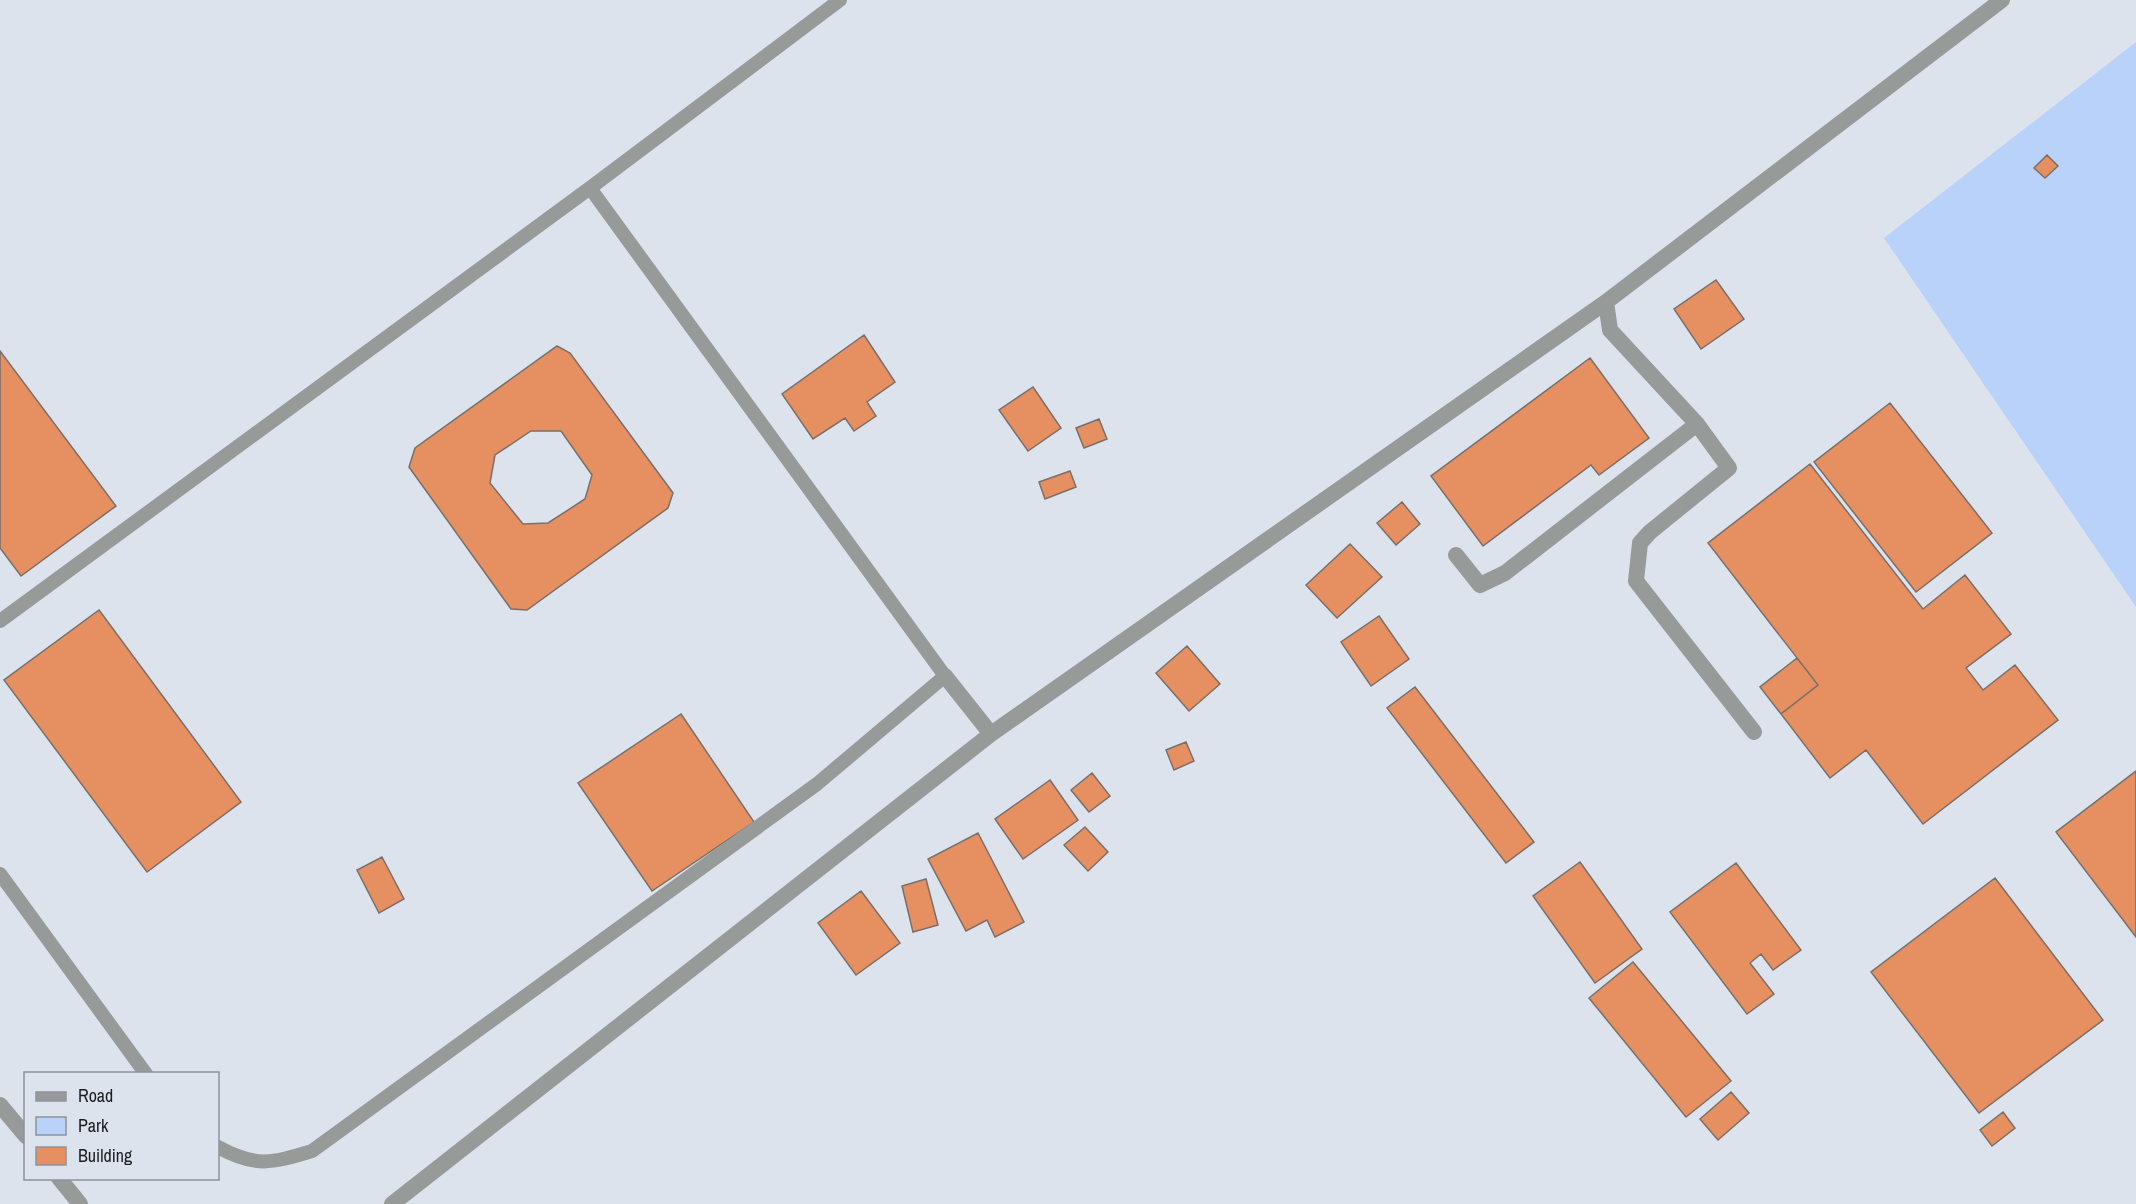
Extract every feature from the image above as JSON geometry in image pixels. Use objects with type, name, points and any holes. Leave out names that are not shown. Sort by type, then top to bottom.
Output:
[{"type":"street","points":[[392,1204],[991,734],[1606,302],[2002,0]]},
{"type":"street","points":[[1606,302],[1610,330],[1697,424],[1729,468],[1650,532],[1640,543],[1636,581],[1754,732]]},
{"type":"street","points":[[1456,555],[1480,585],[1505,573],[1697,424]]},
{"type":"street","points":[[945,676],[991,734]]},
{"type":"street","points":[[0,1105],[24,1134]]},
{"type":"street","points":[[60,1180],[80,1204]]},
{"type":"lane","points":[[0,621],[590,188],[840,0]]},
{"type":"lane","points":[[219,1148],[234,1156],[269,1163],[312,1151],[817,784],[945,676],[590,188]]},
{"type":"lane","points":[[0,874],[145,1072]]},
{"type":"green space","points":[[2136,42],[2136,607],[1884,238]]},
{"type":"building","points":[[2047,155],[2058,166],[2045,178],[2034,168]]},
{"type":"building","points":[[1716,280],[1744,319],[1701,349],[1674,309]]},
{"type":"building","points":[[864,335],[895,382],[867,402],[876,416],[854,431],[845,418],[813,439],[782,394]]},
{"type":"building","points":[[557,346],[570,353],[673,493],[668,508],[527,610],[511,609],[409,467],[415,448]],"holes":[[[531,431],[561,431],[592,475],[585,499],[548,523],[523,524],[490,483],[495,455]]]},
{"type":"building","points":[[0,351],[116,506],[21,576],[0,548]]},
{"type":"building","points":[[1590,358],[1649,438],[1599,475],[1591,465],[1483,546],[1431,476]]},
{"type":"building","points":[[1033,387],[1061,428],[1028,451],[999,410]]},
{"type":"building","points":[[1890,403],[1992,533],[1916,592],[1814,462]]},
{"type":"building","points":[[1099,419],[1107,439],[1084,448],[1076,428]]},
{"type":"building","points":[[1810,464],[1923,609],[1965,575],[2011,634],[1966,668],[1983,690],[2015,665],[2058,720],[1923,824],[1866,750],[1830,778],[1781,714],[1818,685],[1708,543]]},
{"type":"building","points":[[1070,471],[1076,487],[1045,499],[1039,482]]},
{"type":"building","points":[[1402,502],[1420,524],[1396,545],[1377,523]]},
{"type":"building","points":[[1350,544],[1382,577],[1337,618],[1306,585]]},
{"type":"building","points":[[99,610],[241,802],[147,872],[4,680]]},
{"type":"building","points":[[1379,616],[1409,659],[1371,686],[1341,642]]},
{"type":"building","points":[[1187,646],[1220,684],[1189,711],[1156,673]]},
{"type":"building","points":[[1797,658],[1818,685],[1781,714],[1760,687]]},
{"type":"building","points":[[1415,687],[1534,842],[1506,863],[1387,708]]},
{"type":"building","points":[[681,714],[754,822],[652,891],[578,783]]},
{"type":"building","points":[[1186,742],[1194,761],[1174,770],[1166,750]]},
{"type":"building","points":[[2136,771],[2136,937],[2056,832]]},
{"type":"building","points":[[1092,773],[1110,796],[1089,812],[1071,790]]},
{"type":"building","points":[[1050,780],[1078,820],[1023,859],[995,819]]},
{"type":"building","points":[[1085,827],[1108,852],[1088,871],[1064,845]]},
{"type":"building","points":[[978,833],[1024,922],[995,937],[987,920],[966,931],[928,859]]},
{"type":"building","points":[[382,857],[404,899],[379,913],[357,870]]},
{"type":"building","points":[[1580,862],[1642,949],[1595,983],[1533,896]]},
{"type":"building","points":[[1736,863],[1801,950],[1773,970],[1761,954],[1750,963],[1774,994],[1747,1014],[1670,912]]},
{"type":"building","points":[[1995,878],[2103,1020],[1979,1113],[1871,972]]},
{"type":"building","points":[[926,879],[938,925],[913,932],[902,886]]},
{"type":"building","points":[[861,891],[900,943],[856,975],[818,923]]},
{"type":"building","points":[[1633,962],[1731,1081],[1686,1117],[1589,998]]},
{"type":"building","points":[[1731,1092],[1749,1113],[1718,1140],[1700,1119]]},
{"type":"building","points":[[2003,1112],[2015,1128],[1992,1146],[1980,1130]]}]
